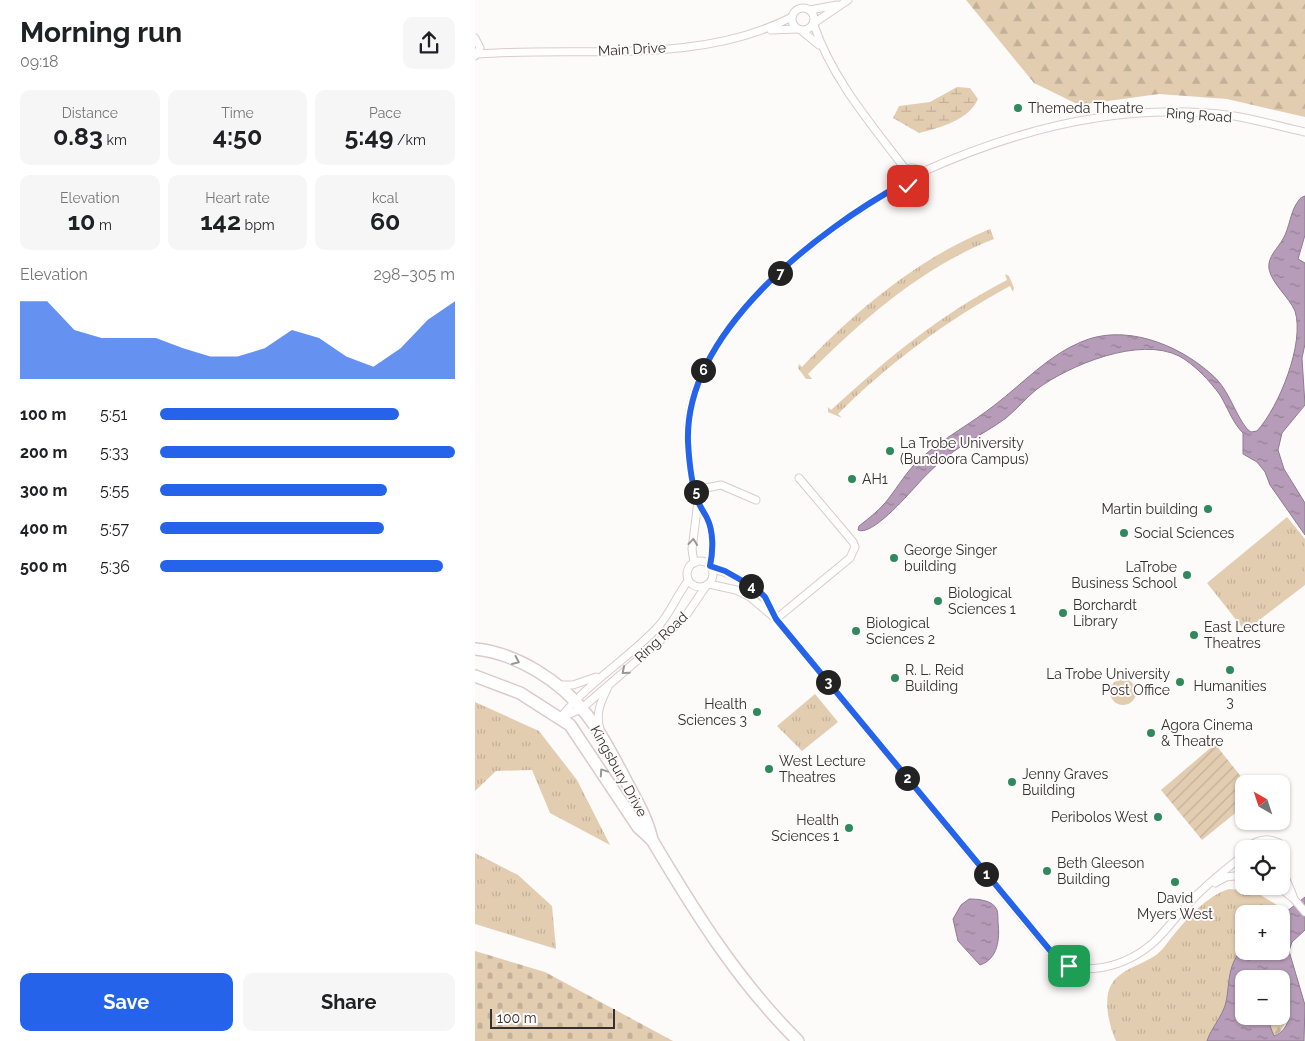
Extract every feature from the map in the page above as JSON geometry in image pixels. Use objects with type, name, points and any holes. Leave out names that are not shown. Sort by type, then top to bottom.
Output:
[{"type":"main road","name":"Kingsbury Drive","points":[[475,649],[510,658],[553,684],[577,705],[607,746],[642,810],[652,840],[717,946],[757,996],[799,1041]]},
{"type":"main road","name":"Kingsbury Drive","points":[[475,676],[520,693],[560,718],[575,731],[638,827],[652,840]]},
{"type":"street","points":[[821,47],[800,30],[792,18],[800,9],[810,10],[845,2]]},
{"type":"street","points":[[800,30],[814,24],[845,2]]},
{"type":"street","points":[[810,10],[814,16],[814,24],[821,47],[853,98],[906,170]]},
{"type":"street","name":"Main Drive","points":[[768,30],[792,18]]},
{"type":"street","name":"Main Drive","points":[[476,55],[495,52],[558,53],[703,45],[768,30],[800,30]]},
{"type":"street","points":[[476,55],[477,40],[495,52]]},
{"type":"street","name":"Ring Road","points":[[920,173],[962,154],[1002,140],[1103,116],[1147,112],[1206,113],[1236,117],[1305,132]]},
{"type":"street","points":[[913,168],[920,173],[920,181],[917,185],[911,186],[904,183],[903,175],[906,170],[913,168]]},
{"type":"street","points":[[707,585],[712,578],[712,554],[708,520],[698,502],[688,454],[689,411],[698,381],[721,340],[767,285],[787,265],[844,219],[904,183]]},
{"type":"street","points":[[776,619],[850,558],[855,547],[853,542],[799,478]]},
{"type":"street","points":[[695,490],[721,485],[756,500]]},
{"type":"street","points":[[698,502],[692,549],[694,562],[687,571],[688,581],[696,587],[707,585],[736,590],[751,597],[776,619],[1062,963],[1076,968],[1095,969],[1139,952],[1165,931],[1203,889],[1235,860]]},
{"type":"street","points":[[694,562],[705,562],[711,568],[725,571],[757,589],[770,603],[776,619]]},
{"type":"street","name":"Ring Road","points":[[577,705],[600,675],[654,631],[673,606],[688,581]]},
{"type":"street","name":"Ring Road","points":[[560,718],[611,683],[687,614],[707,585]]},
{"type":"street","points":[[751,597],[757,589]]},
{"type":"street","name":"Ring Road","points":[[553,684],[573,686],[600,675]]},
{"type":"street","name":"Ring Road","points":[[607,746],[598,722],[600,702],[611,683]]},
{"type":"street","points":[[1203,889],[1226,878],[1235,876]]},
{"type":"street","points":[[1290,889],[1294,899]]},
{"type":"street","points":[[1289,895],[1305,912]]},
{"type":"green space","points":[[966,0],[1305,0],[1305,117],[1227,99],[1159,94],[1079,105],[1034,83]]},
{"type":"green space","points":[[957,87],[970,88],[978,99],[968,112],[953,122],[919,133],[893,118],[899,106],[930,102]]},
{"type":"green space","points":[[990,229],[994,239],[942,264],[894,297],[850,334],[808,374],[812,379],[806,379],[798,368],[799,364],[802,367],[866,306],[938,255]]},
{"type":"green space","points":[[1005,274],[1009,276],[1014,288],[1013,292],[1010,286],[964,313],[919,344],[877,378],[838,414],[842,418],[828,412],[828,407],[831,410],[873,372],[936,323],[1007,280]]},
{"type":"green space","points":[[1287,517],[1305,539],[1305,585],[1245,631],[1207,583]]},
{"type":"green space","points":[[1123,679],[1133,682],[1136,692],[1133,702],[1123,705],[1113,702],[1110,692],[1113,682]]},
{"type":"green space","points":[[815,694],[838,722],[802,751],[777,726]]},
{"type":"green space","points":[[475,702],[539,731],[577,780],[610,845],[550,813],[532,770],[496,771],[475,791]]},
{"type":"green space","points":[[1215,744],[1240,775],[1235,775],[1235,813],[1202,840],[1161,790]]},
{"type":"green space","points":[[475,853],[518,875],[552,906],[556,949],[475,924]]},
{"type":"green space","points":[[1229,889],[1235,889],[1235,895],[1261,895],[1277,905],[1235,905],[1235,960],[1226,1002],[1207,1041],[1116,1041],[1109,1021],[1107,1005],[1111,985],[1120,975],[1158,953],[1197,909],[1221,892]]},
{"type":"green space","points":[[475,951],[545,972],[673,1041],[475,1041]]},
{"type":"green space","points":[[1284,1025],[1280,1032],[1274,1036],[1270,1026]]},
{"type":"water","points":[[1305,196],[1305,235],[1298,259],[1305,263],[1305,344],[1302,358],[1305,405],[1282,433],[1278,450],[1284,469],[1305,503],[1305,535],[1270,485],[1265,472],[1257,462],[1243,454],[1243,433],[1233,420],[1220,395],[1211,384],[1185,359],[1163,351],[1145,349],[1105,356],[1067,371],[1051,380],[1037,389],[1006,418],[940,462],[880,522],[864,531],[858,530],[859,526],[886,502],[911,469],[928,452],[1006,396],[1058,354],[1081,342],[1098,337],[1115,335],[1149,339],[1182,353],[1216,379],[1247,429],[1251,432],[1257,431],[1274,407],[1281,391],[1293,357],[1296,340],[1297,324],[1295,311],[1271,275],[1269,265],[1273,253],[1285,234],[1296,204]]},
{"type":"water","points":[[1305,897],[1305,930],[1292,942],[1290,948],[1290,909]]},
{"type":"water","points":[[969,899],[989,902],[998,913],[999,935],[997,948],[991,958],[980,965],[958,941],[953,919],[961,905]]},
{"type":"water","points":[[1290,954],[1305,1005],[1304,1041],[1207,1041],[1226,1002],[1235,960],[1290,960]]},
{"type":"place","name":"Themeda Theatre","points":[[1018,108]]},
{"type":"place","name":"La Trobe University (Bundoora Campus)","points":[[890,451]]},
{"type":"place","name":"AH1","points":[[852,479]]},
{"type":"place","name":"Martin building","points":[[1208,509]]},
{"type":"place","name":"Social Sciences","points":[[1124,533]]},
{"type":"place","name":"George Singer building","points":[[894,558]]},
{"type":"place","name":"LaTrobe Business School","points":[[1187,575]]},
{"type":"place","name":"Biological Sciences 1","points":[[938,601]]},
{"type":"place","name":"Borchardt Library","points":[[1063,613]]},
{"type":"place","name":"Biological Sciences 2","points":[[856,631]]},
{"type":"place","name":"East Lecture Theatres","points":[[1194,635]]},
{"type":"place","name":"Humanities 3","points":[[1230,670]]},
{"type":"place","name":"R. L. Reid Building","points":[[895,678]]},
{"type":"place","name":"La Trobe University Post Office","points":[[1180,682]]},
{"type":"place","name":"Health Sciences 3","points":[[757,712]]},
{"type":"place","name":"Agora Cinema & Theatre","points":[[1151,733]]},
{"type":"place","name":"West Lecture Theatres","points":[[769,769]]},
{"type":"place","name":"Jenny Graves Building","points":[[1012,782]]},
{"type":"place","name":"Peribolos West","points":[[1158,817]]},
{"type":"place","name":"Health Sciences 1","points":[[849,828]]},
{"type":"place","name":"Beth Gleeson Building","points":[[1047,871]]},
{"type":"place","name":"David Myers West","points":[[1175,882]]},
{"type":"route","points":[[908,186],[904,183],[844,219],[787,265],[767,285],[721,340],[703,370],[692,398],[687,431],[688,454],[698,502],[708,520],[711,537],[712,554],[710,566],[712,569],[725,571],[757,589],[765,597],[770,603],[776,619],[868,731],[1057,959],[1069,966]]}]
